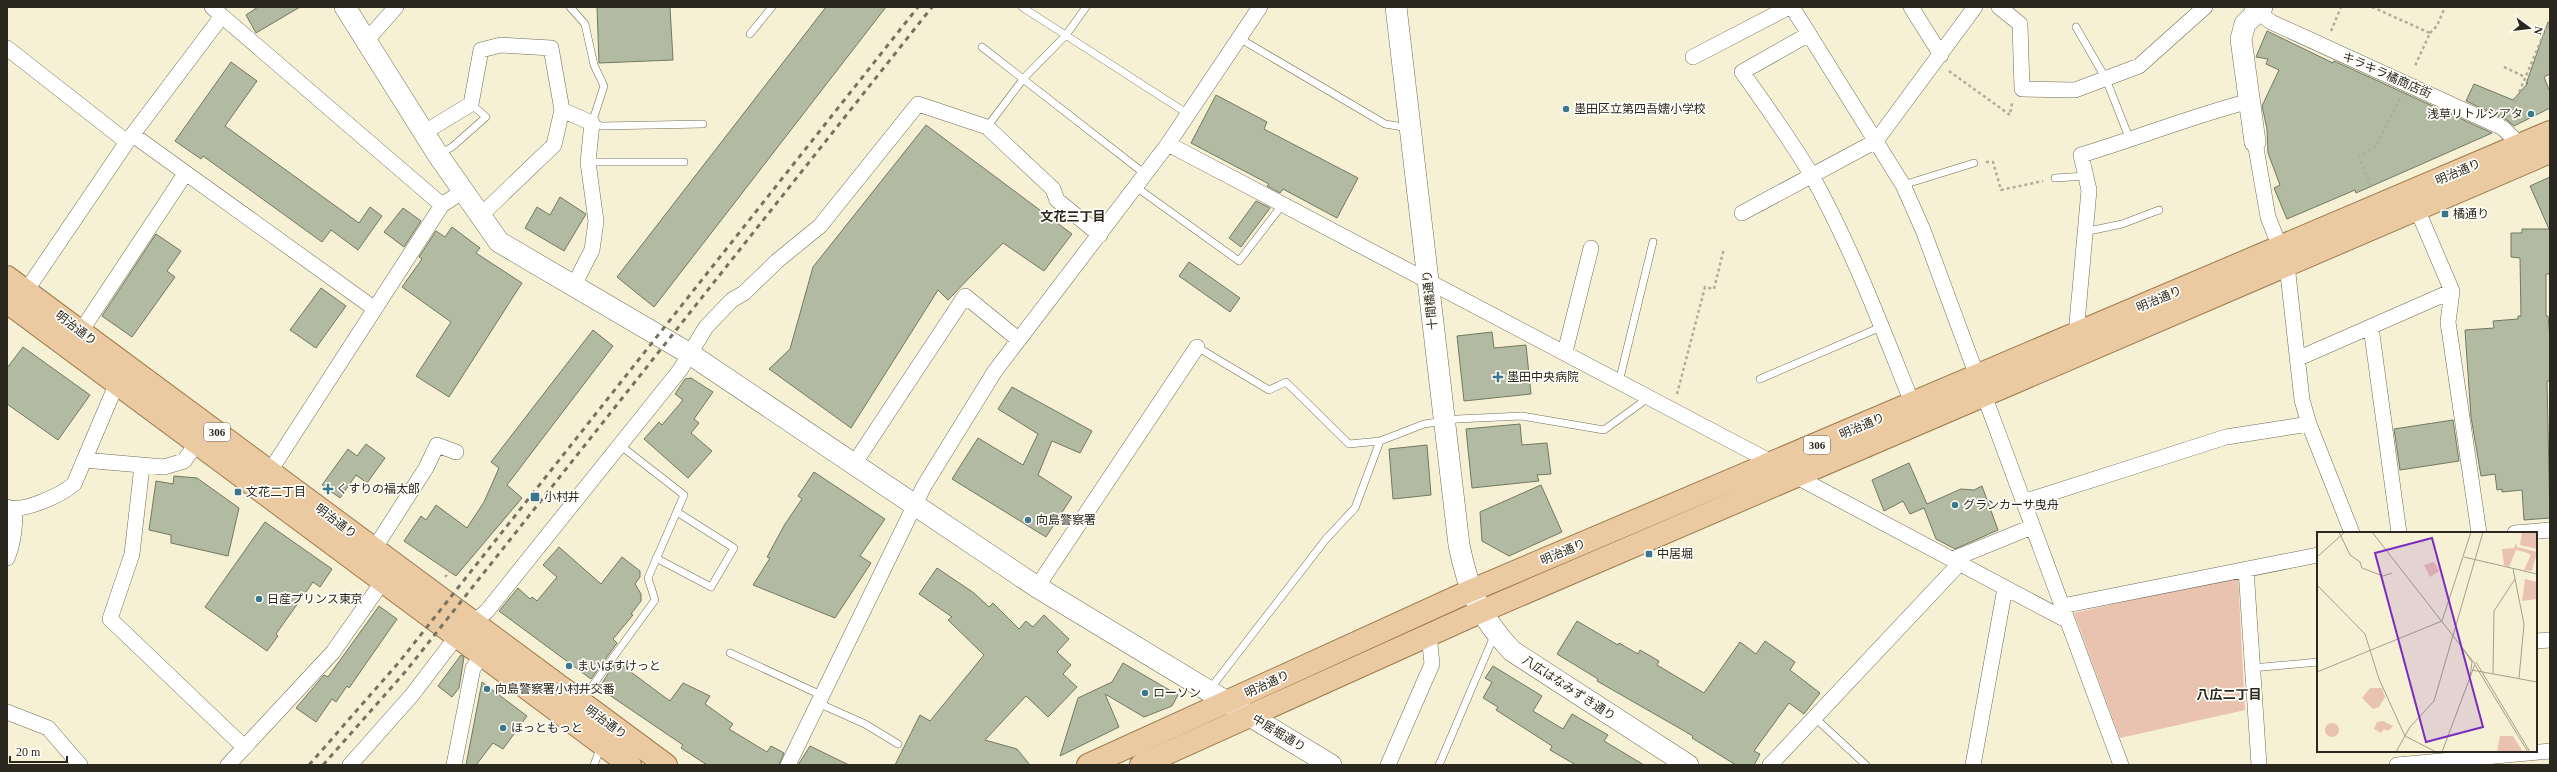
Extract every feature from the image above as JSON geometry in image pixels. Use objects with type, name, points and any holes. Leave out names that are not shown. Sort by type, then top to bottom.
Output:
[{"type":"main road","name":"明治通り","points":[[1088,765],[1470,591],[1775,464],[1913,404],[1980,386],[2283,257],[2550,132]]},
{"type":"main road","name":"明治通り","points":[[1141,765],[1480,612],[1796,477],[1980,386],[2076,334],[2417,209],[2550,152]]},
{"type":"main road","name":"明治通り","points":[[7,277],[374,549],[465,629],[602,744],[630,765]]},
{"type":"main road","name":"明治通り","points":[[7,302],[384,581],[465,629]]},
{"type":"main road","name":"明治通り","points":[[489,648],[580,702],[666,765]]},
{"type":"street","name":"中居堀通り","points":[[345,7],[425,132],[438,155],[479,217],[499,242],[690,354],[1037,587],[1208,692],[1331,765]]},
{"type":"street","points":[[366,40],[396,7]]},
{"type":"street","points":[[788,765],[916,506],[924,486],[995,372],[1168,144],[1260,7]]},
{"type":"street","name":"十間橋通り","points":[[1396,7],[1459,545],[1470,591]]},
{"type":"street","points":[[1693,57],[1790,7],[1809,34],[1903,185],[1923,230],[2121,765]]},
{"type":"street","points":[[1911,7],[1938,58]]},
{"type":"street","points":[[1742,213],[1876,141],[1974,7]]},
{"type":"street","points":[[1999,7],[2020,24],[2022,89],[2076,90],[2139,66],[2205,7]]},
{"type":"street","points":[[2257,9],[2245,24],[2241,39],[2255,142],[2268,217],[2283,257],[2302,400],[2309,424],[2352,532]]},
{"type":"street","name":"キラキラ橘商店街","points":[[2257,9],[2271,22],[2503,128],[2520,145]]},
{"type":"street","points":[[26,291],[217,11],[442,205]]},
{"type":"street","points":[[1809,34],[1742,72],[1786,134],[1812,176],[1838,227],[1913,404]]},
{"type":"street","points":[[425,132],[471,104],[481,50],[501,45],[551,48],[562,110],[554,145],[479,217]]},
{"type":"street","points":[[7,48],[130,138],[185,174],[375,310]]},
{"type":"street","points":[[2076,334],[2083,232],[2089,190],[2087,176],[2081,156],[2130,141],[2210,111],[2250,101]]},
{"type":"street","points":[[350,765],[412,695],[465,629],[487,611],[621,446],[690,354],[706,327],[732,300],[744,293],[777,261],[820,226],[918,104],[987,127],[1053,188],[1057,200],[1100,235]]},
{"type":"street","points":[[562,110],[592,123],[588,162],[596,221],[592,250],[574,285]]},
{"type":"street","points":[[1168,144],[1775,464]]},
{"type":"street","points":[[81,331],[185,174]]},
{"type":"street","points":[[270,472],[442,205],[463,191]]},
{"type":"street","points":[[2417,209],[2452,291],[2448,322],[2479,532]]},
{"type":"street","points":[[1565,352],[1592,248]]},
{"type":"street","points":[[2297,359],[2452,291]]},
{"type":"street","points":[[854,464],[965,296],[1019,340]]},
{"type":"street","points":[[2371,327],[2399,532]]},
{"type":"street","points":[[1037,587],[1197,347]]},
{"type":"street","points":[[7,558],[11,550],[15,525],[11,509],[63,493],[74,484],[117,383]]},
{"type":"street","points":[[2023,502],[2226,437],[2309,424]]},
{"type":"street","points":[[84,460],[164,467],[184,461],[197,443]]},
{"type":"street","points":[[374,549],[426,468],[437,445],[456,452]]},
{"type":"street","points":[[142,466],[132,554],[110,620],[243,746]]},
{"type":"street","points":[[1796,477],[2006,588],[2064,613],[2246,569],[2317,555]]},
{"type":"street","points":[[1770,765],[1957,561],[2032,527]]},
{"type":"street","points":[[2527,532],[2550,530]]},
{"type":"street","points":[[2246,569],[2259,765]]},
{"type":"street","points":[[228,765],[243,746],[333,652],[384,581]]},
{"type":"street","points":[[1973,765],[2006,588]]},
{"type":"street","name":"八広はなみずき通り","points":[[1470,591],[1480,612],[1495,634],[1512,651],[1688,765]]},
{"type":"street","points":[[1388,765],[1432,664],[1428,635]]},
{"type":"street","points":[[2537,641],[2550,640]]},
{"type":"street","points":[[454,765],[473,668],[489,648]]},
{"type":"street","points":[[7,712],[48,728],[80,765]]},
{"type":"street","points":[[2395,752],[2396,765],[2500,757],[2550,751]]},
{"type":"lane","points":[[570,7],[585,24],[594,65],[604,86],[592,123],[602,126],[704,124]]},
{"type":"lane","points":[[750,34],[772,7]]},
{"type":"lane","points":[[1022,7],[1188,114]]},
{"type":"lane","points":[[987,127],[1024,78],[1066,35],[1086,7]]},
{"type":"lane","points":[[2076,27],[2106,79],[2130,141]]},
{"type":"lane","points":[[1239,38],[1386,124],[1411,129]]},
{"type":"lane","points":[[982,47],[1024,78],[1145,174]]},
{"type":"lane","points":[[438,155],[452,146],[486,117],[471,104]]},
{"type":"lane","points":[[588,162],[684,162]]},
{"type":"lane","points":[[1903,185],[1974,163]]},
{"type":"lane","points":[[2055,178],[2087,176]]},
{"type":"lane","points":[[1136,186],[1239,262],[1283,204]]},
{"type":"lane","points":[[2083,232],[2122,224],[2159,210]]},
{"type":"lane","points":[[1619,382],[1653,242]]},
{"type":"lane","points":[[1760,379],[1880,327]]},
{"type":"lane","points":[[1197,347],[1269,390],[1286,382],[1348,444],[1380,441],[1424,424],[1444,420],[1522,416],[1604,430],[1648,398]]},
{"type":"lane","points":[[1208,692],[1326,539],[1355,508],[1380,441]]},
{"type":"lane","points":[[580,702],[655,600],[648,578],[684,495],[621,446]]},
{"type":"lane","points":[[656,558],[711,587],[734,548],[676,512]]},
{"type":"lane","points":[[1439,765],[1495,634]]},
{"type":"lane","points":[[730,653],[820,699],[898,744]]},
{"type":"lane","points":[[2252,668],[2317,662]]},
{"type":"lane","points":[[1814,717],[1866,765]]},
{"type":"lane","points":[[594,765],[602,744]]},
{"type":"path","points":[[2324,46],[2341,7]]},
{"type":"path","points":[[2430,33],[2437,26],[2445,7]]},
{"type":"path","points":[[2503,128],[2547,26],[2550,28]]},
{"type":"path","points":[[1938,58],[2010,115],[2015,93],[2022,89]]},
{"type":"path","points":[[2504,67],[2525,77]]},
{"type":"path","points":[[1974,163],[1993,162],[2001,190],[2055,178]]},
{"type":"path","points":[[1671,410],[1705,287],[1714,289],[1724,248]]},
{"type":"shaded area","points":[[2238,576],[2245,710],[2120,738],[2074,613]]},
{"type":"building","points":[[258,7],[300,7],[256,33],[246,15]]},
{"type":"building","points":[[597,7],[670,7],[673,60],[599,63]]},
{"type":"building","points":[[826,7],[886,7],[654,307],[617,277]]},
{"type":"building","points":[[2548,22],[2550,23],[2550,74],[2544,77],[2550,92],[2550,108],[2514,126],[2507,120],[2466,101],[2474,84],[2513,100],[2528,83],[2526,84]]},
{"type":"building","points":[[2267,31],[2333,63],[2334,61],[2492,133],[2356,193],[2355,190],[2287,219],[2274,188],[2280,185],[2268,153],[2267,129],[2262,106],[2279,70],[2266,64],[2268,59],[2256,57]]},
{"type":"building","points":[[231,62],[257,81],[225,126],[359,223],[370,207],[382,216],[358,250],[331,230],[322,242],[203,156],[201,159],[175,141]]},
{"type":"building","points":[[1216,95],[1267,122],[1264,129],[1358,178],[1337,218],[1283,189],[1280,193],[1267,186],[1269,184],[1191,143]]},
{"type":"building","points":[[926,125],[1072,234],[1044,271],[1003,243],[948,300],[938,290],[851,428],[769,369],[790,349],[813,267]]},
{"type":"building","points":[[2550,177],[2550,274],[2546,274],[2546,316],[2548,316],[2550,338],[2550,381],[2547,381],[2550,518],[2524,520],[2522,490],[2502,492],[2502,489],[2497,490],[2495,474],[2481,476],[2471,417],[2465,330],[2494,328],[2493,321],[2518,319],[2518,316],[2521,316],[2520,258],[2511,257],[2511,233],[2522,233],[2522,229],[2549,229],[2530,186]]},
{"type":"building","points":[[560,197],[586,214],[564,251],[525,228],[537,207],[550,215]]},
{"type":"building","points":[[1256,201],[1270,208],[1241,247],[1229,238]]},
{"type":"building","points":[[403,208],[421,221],[404,247],[384,232]]},
{"type":"building","points":[[452,227],[480,248],[476,253],[522,283],[449,397],[416,376],[451,322],[402,287],[422,259],[419,257],[436,231],[445,237]]},
{"type":"building","points":[[156,234],[181,251],[167,271],[175,277],[132,337],[102,316]]},
{"type":"building","points":[[1189,262],[1240,298],[1230,312],[1179,276]]},
{"type":"building","points":[[321,288],[346,306],[316,348],[290,330]]},
{"type":"building","points":[[593,330],[613,346],[507,485],[522,498],[456,576],[404,541],[421,516],[426,520],[436,505],[467,528],[484,502],[499,468],[491,462]]},
{"type":"building","points":[[1492,332],[1494,348],[1526,345],[1531,394],[1464,401],[1457,336]]},
{"type":"building","points":[[23,347],[90,395],[58,440],[7,404],[7,368]]},
{"type":"building","points":[[691,378],[713,392],[694,419],[699,423],[691,433],[712,451],[688,478],[644,439],[659,422],[662,425],[683,400],[675,394],[685,379]]},
{"type":"building","points":[[1012,387],[1092,431],[1080,453],[1052,441],[1038,475],[1072,497],[1046,537],[952,479],[978,438],[1023,465],[1038,434],[998,409]]},
{"type":"building","points":[[2453,420],[2459,461],[2400,470],[2394,429]]},
{"type":"building","points":[[1520,424],[1522,445],[1547,443],[1551,474],[1537,475],[1539,481],[1472,488],[1466,429]]},
{"type":"building","points":[[366,444],[385,458],[367,483],[356,475],[340,498],[322,485],[348,449],[357,456]]},
{"type":"building","points":[[1427,445],[1431,495],[1393,499],[1389,449]]},
{"type":"building","name":"グランカーサ曳舟","points":[[1909,463],[1927,504],[1961,489],[1974,490],[1982,486],[1998,530],[1955,549],[1936,539],[1924,508],[1910,514],[1903,501],[1884,511],[1872,480]]},
{"type":"building","points":[[814,472],[885,519],[860,556],[871,563],[835,618],[753,585],[770,558],[767,557],[785,524],[802,499],[798,496]]},
{"type":"building","points":[[174,476],[197,478],[239,508],[228,556],[171,543],[171,535],[149,530],[156,481],[173,484]]},
{"type":"building","points":[[1541,485],[1562,532],[1509,556],[1482,541],[1480,512]]},
{"type":"building","points":[[265,522],[332,569],[320,587],[313,582],[276,634],[278,636],[267,651],[205,607]]},
{"type":"building","points":[[559,547],[601,584],[622,557],[640,571],[640,577],[635,584],[641,594],[641,601],[631,614],[633,615],[613,639],[617,643],[591,679],[499,611],[518,588],[530,599],[532,597],[537,601],[557,577],[543,565]]},
{"type":"building","points":[[937,568],[974,593],[989,607],[993,603],[1019,629],[1026,621],[1033,627],[1044,615],[1069,639],[1057,652],[1071,665],[1063,674],[1077,687],[1048,717],[1026,696],[985,740],[1017,749],[1030,765],[895,765],[920,715],[930,721],[984,655],[948,620],[952,617],[919,594]]},
{"type":"building","points":[[379,606],[397,619],[349,688],[347,686],[336,702],[332,699],[316,722],[296,708],[324,675],[328,677]]},
{"type":"building","points":[[1577,621],[1618,645],[1619,643],[1638,654],[1640,650],[1659,661],[1657,665],[1704,693],[1740,642],[1756,654],[1765,641],[1795,662],[1790,670],[1820,693],[1804,714],[1789,703],[1754,751],[1760,754],[1754,765],[1736,765],[1692,738],[1693,736],[1597,681],[1598,679],[1557,654]]},
{"type":"building","points":[[461,655],[464,657],[459,688],[452,697],[438,686]]},
{"type":"building","points":[[616,661],[670,701],[683,683],[710,696],[705,704],[733,724],[729,729],[767,752],[771,746],[784,753],[779,765],[707,765],[681,748],[683,745],[599,688]]},
{"type":"building","points":[[1123,663],[1178,695],[1172,706],[1144,717],[1105,694],[1119,727],[1060,756],[1078,698],[1112,682]]},
{"type":"building","points":[[1493,666],[1542,696],[1533,711],[1563,729],[1572,714],[1608,735],[1604,741],[1644,765],[1576,765],[1550,750],[1552,746],[1496,710],[1498,707],[1483,698],[1492,682],[1485,678]]},
{"type":"building","points":[[482,682],[527,716],[503,749],[493,743],[476,765],[466,765]]},
{"type":"building","points":[[810,746],[849,765],[798,765]]},
{"type":"railway","points":[[309,765],[400,661],[918,7]]},
{"type":"railway","points":[[323,765],[406,671],[932,7]]},
{"type":"place","name":"墨田区立第四吾嬬小学校","points":[[1566,109]]},
{"type":"place","name":"浅草リトルシアタ","points":[[2531,114]]},
{"type":"place","name":"橘通り","points":[[2445,214]]},
{"type":"place","name":"墨田中央病院","points":[[1498,377]]},
{"type":"place","name":"くすりの福太郎","points":[[328,489]]},
{"type":"place","name":"文花二丁目","points":[[238,492]]},
{"type":"place","name":"小村井","points":[[535,497]]},
{"type":"place","name":"グランカーサ曳舟","points":[[1955,505]]},
{"type":"place","name":"向島警察署","points":[[1028,520]]},
{"type":"place","name":"中居堀","points":[[1649,554]]},
{"type":"place","name":"日産プリンス東京","points":[[259,599]]},
{"type":"place","name":"まいばすけっと","points":[[569,666]]},
{"type":"place","name":"向島警察署小村井交番","points":[[487,689]]},
{"type":"place","name":"ローソン","points":[[1145,693]]},
{"type":"place","name":"ほっともっと","points":[[503,728]]},
{"type":"district","name":"文花三丁目","points":[[1073,216]]},
{"type":"district","name":"八広二丁目","points":[[2229,694]]}]
